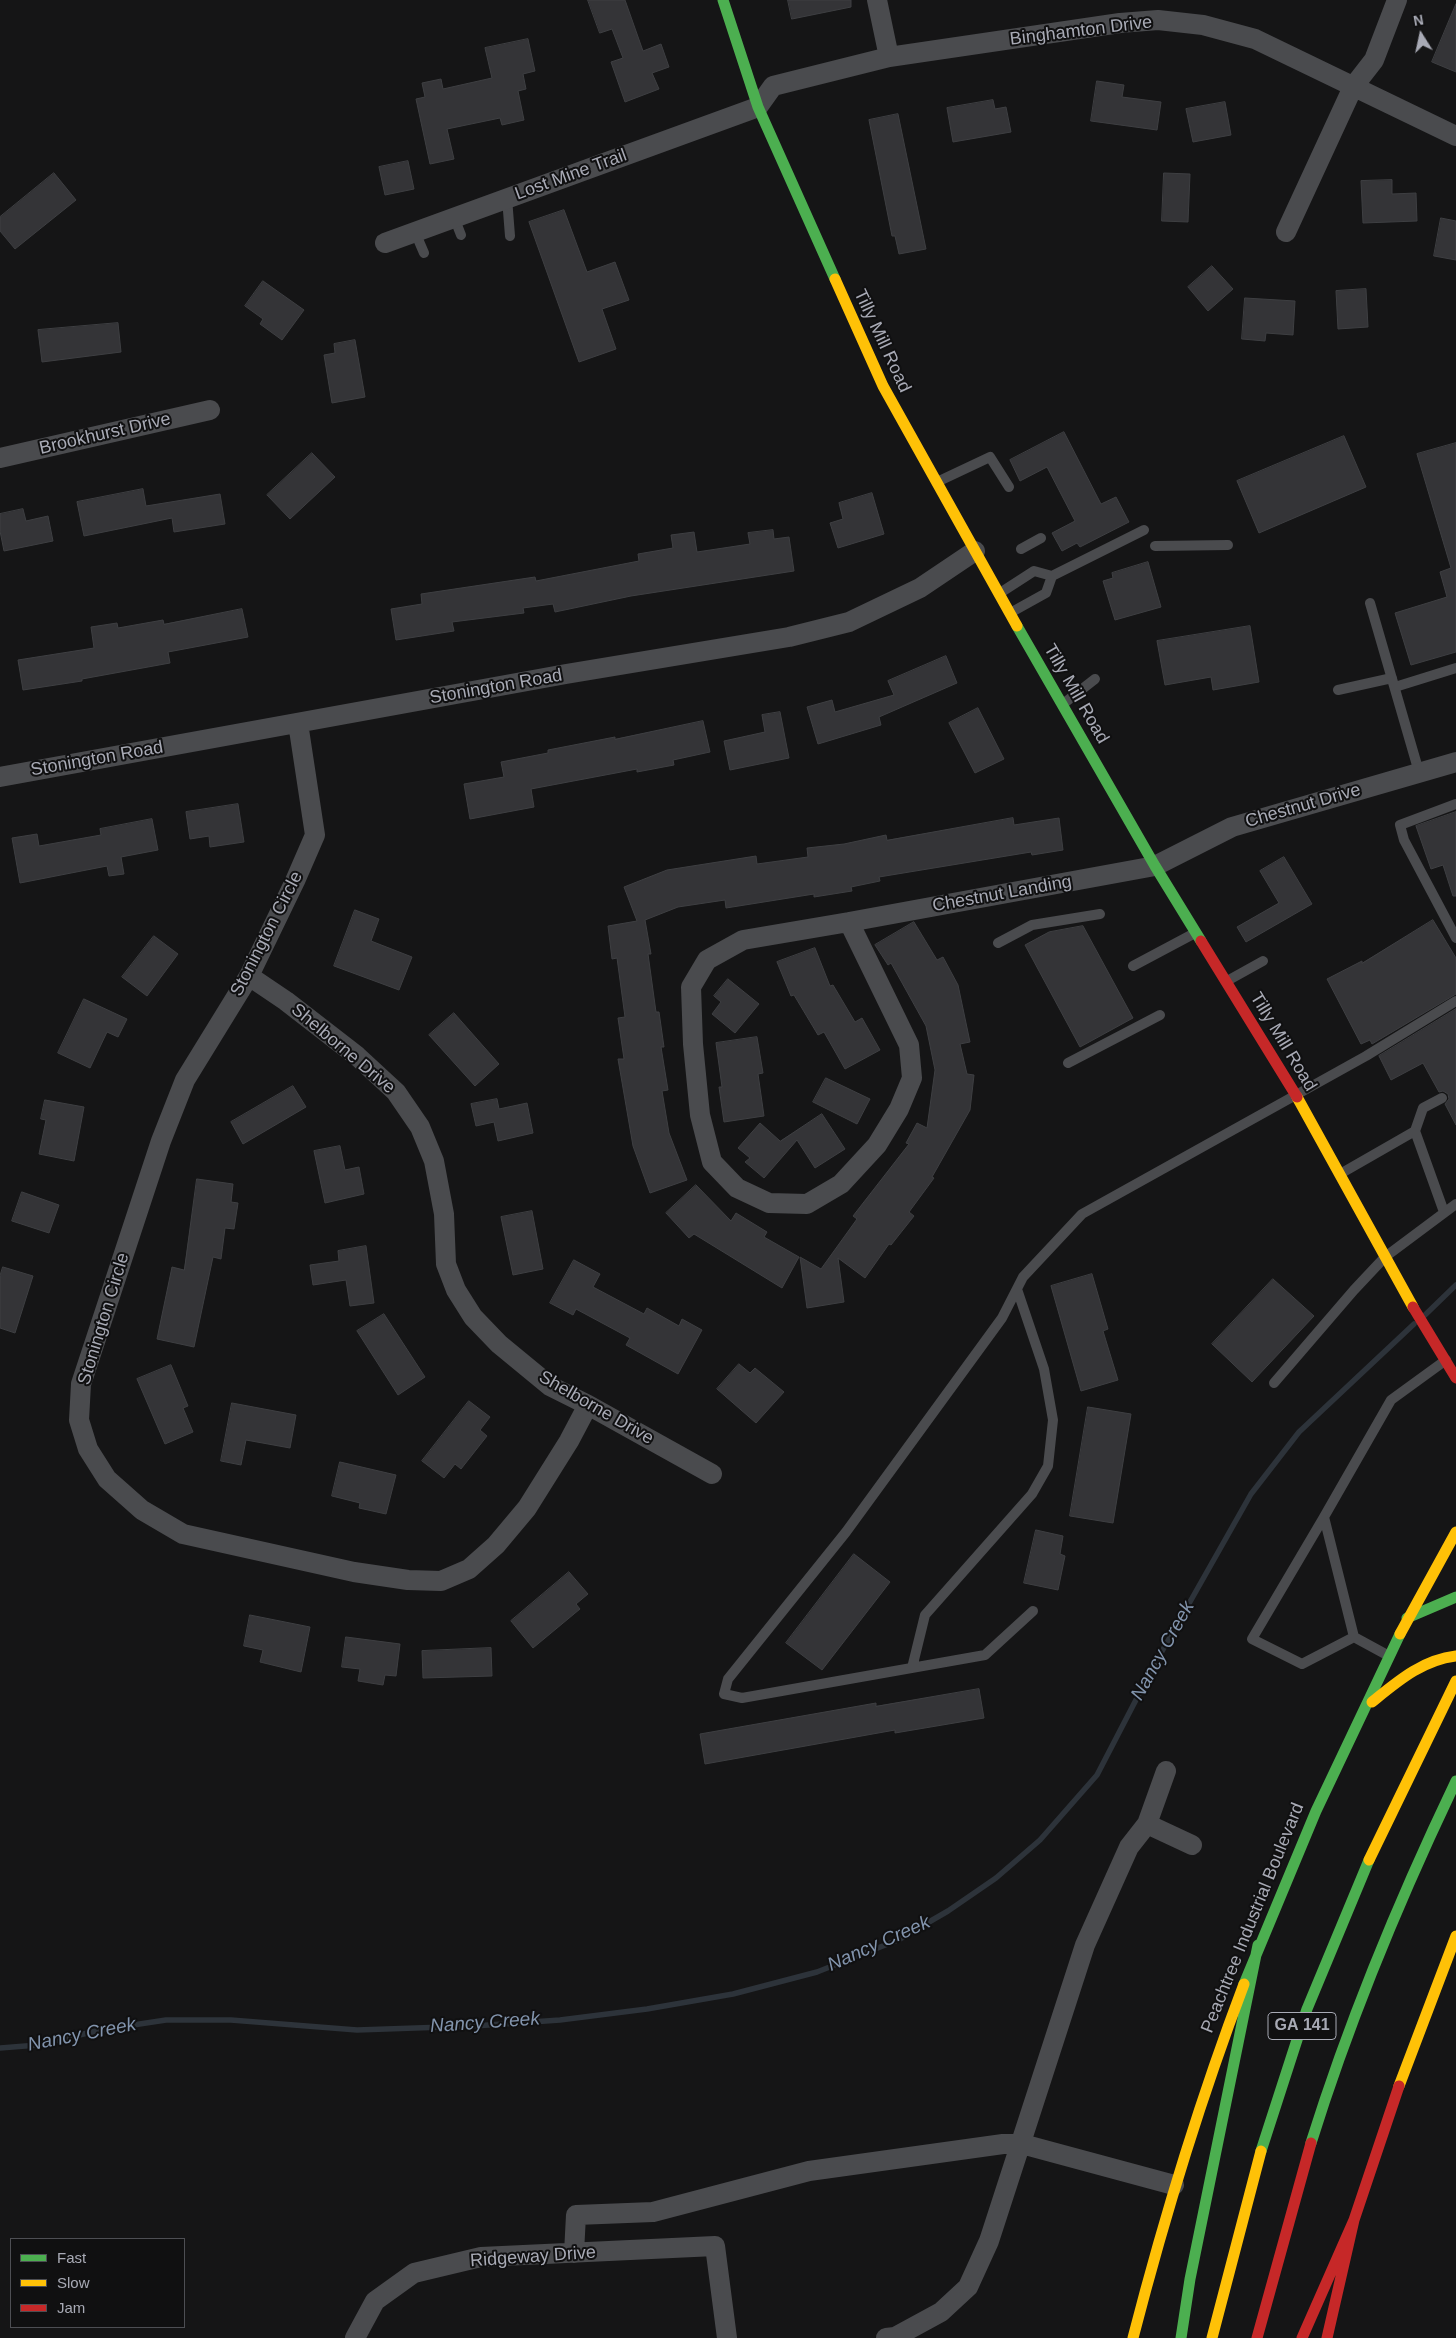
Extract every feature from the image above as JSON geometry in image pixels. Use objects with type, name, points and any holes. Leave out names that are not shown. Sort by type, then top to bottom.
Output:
[{"type":"main road","name":"Tilly Mill Road","points":[[723,0],[758,107],[882,386],[1155,866],[1296,1095],[1406,1294],[1435,1342],[1453,1360],[1456,1378]]},
{"type":"main road","name":"Peachtree Industrial Boulevard","points":[[1133,2338],[1174,2185],[1206,2084],[1258,1945],[1316,1809],[1407,1618],[1456,1532]]},
{"type":"main road","points":[[1407,1618],[1456,1597]]},
{"type":"main road","points":[[1364,1708],[1422,1664],[1439,1658],[1456,1656]]},
{"type":"main road","name":"GA 141","points":[[1212,2338],[1233,2248],[1290,2057],[1363,1871],[1456,1681]]},
{"type":"main road","name":"GA 141","points":[[1257,2338],[1277,2256],[1328,2086],[1399,1903],[1456,1781]]},
{"type":"main road","points":[[1327,2338],[1354,2220],[1395,2096],[1456,1936]]},
{"type":"main road","points":[[1181,2338],[1190,2279],[1258,1945]]},
{"type":"main road","points":[[1302,2338],[1354,2220]]},
{"type":"street","points":[[877,0],[890,57]]},
{"type":"street","points":[[1286,232],[1353,88],[1374,60],[1397,0]]},
{"type":"street","name":"Binghamton Drive","points":[[758,107],[773,86],[890,57],[1120,23],[1158,20],[1203,25],[1254,39],[1456,136]]},
{"type":"street","name":"Lost Mine Trail","points":[[385,243],[415,232],[458,226],[507,198],[758,107]]},
{"type":"street","name":"Brookhurst Drive","points":[[0,458],[210,410]]},
{"type":"street","name":"Stonington Road","points":[[0,777],[566,674],[789,637],[849,622],[920,588],[975,551]]},
{"type":"street","name":"Stonington Circle","points":[[298,723],[315,834],[295,881],[249,976],[185,1080],[161,1141],[81,1384],[78,1420],[88,1449],[107,1479],[142,1510],[184,1534],[354,1572],[408,1580],[441,1581],[470,1568],[496,1545],[527,1508],[569,1441],[588,1405]]},
{"type":"street","name":"Chestnut Drive","points":[[1155,866],[1232,827],[1456,762]]},
{"type":"street","name":"Chestnut Landing","points":[[849,922],[909,1045],[912,1078],[899,1108],[878,1145],[841,1184],[807,1204],[769,1203],[737,1188],[712,1162],[700,1115],[693,1044],[691,987],[707,960],[743,940],[1155,866]]},
{"type":"street","name":"Shelborne Drive","points":[[249,976],[286,1001],[357,1056],[396,1092],[420,1127],[434,1161],[444,1214],[446,1264],[456,1290],[474,1317],[499,1344],[550,1386],[712,1474]]},
{"type":"street","points":[[886,2338],[895,2337],[941,2312],[968,2287],[989,2241],[1085,1945],[1129,1846],[1147,1824],[1166,1771]]},
{"type":"street","points":[[1147,1824],[1192,1845]]},
{"type":"street","points":[[574,2253],[576,2215],[653,2212],[809,2171],[1003,2144],[1022,2144],[1174,2185]]},
{"type":"street","name":"Ridgeway Drive","points":[[354,2338],[375,2301],[414,2272],[481,2257],[715,2246],[727,2338]]},
{"type":"lane","points":[[507,198],[510,236]]},
{"type":"lane","points":[[415,232],[424,252]]},
{"type":"lane","points":[[936,483],[990,457],[1009,486]]},
{"type":"lane","points":[[999,594],[1034,571],[1052,576],[1144,530]]},
{"type":"lane","points":[[1021,549],[1040,538]]},
{"type":"lane","points":[[1155,546],[1228,545]]},
{"type":"lane","points":[[1010,613],[1046,593],[1052,576]]},
{"type":"lane","points":[[1370,603],[1419,772]]},
{"type":"lane","points":[[1338,690],[1393,683],[1456,668]]},
{"type":"lane","points":[[1062,705],[1095,679]]},
{"type":"lane","points":[[1456,804],[1400,825],[1404,840],[1456,938]]},
{"type":"lane","points":[[998,943],[1032,925],[1100,914]]},
{"type":"lane","points":[[1133,966],[1196,932]]},
{"type":"lane","points":[[1226,982],[1262,961]]},
{"type":"lane","points":[[1033,1612],[985,1655],[742,1698],[724,1694],[728,1679],[846,1532],[1002,1318],[1023,1277],[1082,1214],[1366,1056],[1456,1001]]},
{"type":"lane","points":[[1068,1063],[1160,1015]]},
{"type":"lane","points":[[1442,1098],[1423,1108],[1415,1131],[1444,1212]]},
{"type":"lane","points":[[1340,1174],[1415,1131]]},
{"type":"lane","points":[[1274,1383],[1385,1257],[1456,1204]]},
{"type":"lane","points":[[912,1668],[925,1615],[1032,1494],[1048,1466],[1053,1420],[1044,1369],[1017,1289]]},
{"type":"lane","points":[[1354,1637],[1302,1664],[1252,1639],[1391,1400],[1453,1360]]},
{"type":"lane","points":[[1324,1517],[1354,1637],[1389,1656]]},
{"type":"building","points":[[588,0],[625,0],[643,51],[661,44],[669,67],[652,73],[659,89],[625,102],[611,62],[623,58],[612,29],[600,33]]},
{"type":"building","points":[[788,0],[851,0],[851,7],[792,19]]},
{"type":"building","points":[[1456,4],[1456,72],[1432,62]]},
{"type":"building","points":[[528,39],[535,71],[523,74],[526,89],[518,91],[524,120],[502,125],[500,118],[447,129],[454,159],[430,164],[416,99],[425,97],[422,83],[441,79],[443,89],[492,78],[485,48]]},
{"type":"building","points":[[1097,81],[1124,85],[1122,97],[1161,102],[1157,130],[1091,121]]},
{"type":"building","points":[[993,100],[995,109],[1006,107],[1011,132],[953,142],[947,108]]},
{"type":"building","points":[[1225,102],[1231,135],[1193,142],[1186,109]]},
{"type":"building","points":[[898,114],[926,249],[899,254],[895,236],[892,236],[869,120]]},
{"type":"building","points":[[408,161],[414,189],[385,195],[379,167]]},
{"type":"building","points":[[54,173],[76,200],[15,249],[0,231],[0,217]]},
{"type":"building","points":[[1164,173],[1190,174],[1188,222],[1162,221]]},
{"type":"building","points":[[1392,180],[1392,194],[1416,193],[1417,221],[1363,223],[1361,181]]},
{"type":"building","points":[[564,210],[587,272],[615,262],[629,300],[602,309],[616,349],[579,362],[529,222]]},
{"type":"building","points":[[1441,218],[1456,221],[1456,260],[1434,256]]},
{"type":"building","points":[[1212,266],[1233,289],[1208,311],[1188,287]]},
{"type":"building","points":[[263,281],[304,310],[282,340],[260,324],[263,319],[245,306]]},
{"type":"building","points":[[1366,289],[1368,327],[1338,329],[1336,291]]},
{"type":"building","points":[[1245,298],[1295,301],[1293,335],[1266,333],[1265,341],[1242,339]]},
{"type":"building","points":[[118,323],[121,352],[42,362],[38,330]]},
{"type":"building","points":[[355,340],[365,397],[332,403],[324,355],[335,353],[334,344]]},
{"type":"building","points":[[1064,432],[1101,504],[1116,497],[1129,522],[1080,547],[1077,543],[1062,551],[1052,533],[1075,521],[1047,467],[1020,481],[1010,460]]},
{"type":"building","points":[[1344,436],[1366,487],[1259,533],[1237,481]]},
{"type":"building","points":[[1456,443],[1456,652],[1411,665],[1395,613],[1447,597],[1440,572],[1451,568],[1417,454]]},
{"type":"building","points":[[312,453],[335,477],[290,519],[267,495]]},
{"type":"building","points":[[143,489],[146,506],[220,494],[225,524],[174,532],[172,518],[84,536],[77,502]]},
{"type":"building","points":[[872,493],[884,534],[838,548],[830,523],[843,519],[839,503]]},
{"type":"building","points":[[23,509],[26,521],[48,516],[53,541],[4,551],[0,531],[0,514]]},
{"type":"building","points":[[773,530],[774,539],[789,537],[794,571],[631,596],[555,612],[553,604],[523,608],[524,613],[452,622],[454,631],[396,640],[391,609],[422,604],[421,594],[535,577],[536,581],[639,561],[638,554],[673,548],[671,535],[694,532],[697,552],[750,544],[748,533]]},
{"type":"building","points":[[1148,562],[1161,607],[1115,620],[1103,581],[1113,578],[1112,573]]},
{"type":"building","points":[[242,609],[248,637],[168,652],[170,663],[82,679],[82,681],[23,690],[18,660],[94,648],[91,627],[117,623],[118,628],[163,620],[164,624]]},
{"type":"building","points":[[1250,626],[1259,682],[1213,690],[1211,677],[1165,685],[1157,641]]},
{"type":"building","points":[[946,656],[957,683],[879,717],[881,725],[818,744],[807,707],[832,700],[835,712],[894,695],[888,681]]},
{"type":"building","points":[[978,708],[1004,759],[975,773],[949,723]]},
{"type":"building","points":[[780,712],[789,758],[730,770],[724,741],[765,732],[762,715]]},
{"type":"building","points":[[703,721],[710,752],[673,760],[674,765],[637,772],[637,769],[531,789],[534,807],[470,819],[464,784],[504,777],[501,762],[548,753],[548,750],[615,737],[615,739]]},
{"type":"building","points":[[238,804],[244,842],[210,847],[209,836],[190,839],[186,812]]},
{"type":"building","points":[[1456,812],[1456,896],[1453,896],[1443,865],[1431,869],[1416,826]]},
{"type":"building","points":[[1013,818],[1014,825],[1059,818],[1063,850],[1032,855],[1031,852],[879,877],[880,881],[851,887],[852,891],[814,897],[814,894],[726,908],[725,900],[678,907],[645,920],[651,954],[648,954],[656,1012],[659,1012],[664,1047],[661,1047],[668,1090],[662,1091],[669,1133],[687,1180],[650,1193],[633,1146],[618,1059],[624,1059],[618,1018],[625,1017],[617,958],[612,959],[608,926],[637,921],[624,887],[667,870],[756,856],[757,864],[808,857],[807,848],[844,844],[886,835],[887,840]]},
{"type":"building","points":[[152,819],[158,850],[121,857],[124,874],[109,876],[107,866],[20,883],[12,838],[37,834],[39,846],[101,835],[100,829]]},
{"type":"building","points":[[1284,857],[1312,904],[1246,942],[1237,927],[1279,903],[1260,871]]},
{"type":"building","points":[[355,910],[379,919],[371,941],[412,957],[399,990],[334,966]]},
{"type":"building","points":[[1433,920],[1456,958],[1456,994],[1372,1044],[1370,1040],[1361,1044],[1327,979],[1362,961],[1362,963]]},
{"type":"building","points":[[914,922],[937,960],[943,957],[958,985],[970,1042],[960,1044],[967,1074],[974,1075],[970,1110],[932,1177],[934,1178],[909,1212],[914,1216],[891,1245],[889,1244],[865,1278],[838,1258],[844,1302],[807,1308],[800,1257],[821,1269],[857,1219],[853,1216],[909,1144],[906,1143],[917,1123],[927,1128],[935,1070],[926,1026],[891,963],[888,965],[875,945]]},
{"type":"building","points":[[1083,926],[1133,1018],[1080,1047],[1025,945],[1049,932]]},
{"type":"building","points":[[154,936],[178,954],[147,996],[122,977]]},
{"type":"building","points":[[815,948],[830,986],[833,985],[855,1022],[862,1018],[880,1050],[845,1069],[824,1032],[818,1035],[794,995],[791,996],[777,962]]},
{"type":"building","points":[[728,979],[759,1004],[735,1033],[712,1014],[721,1002],[714,996]]},
{"type":"building","points":[[84,999],[127,1019],[118,1037],[107,1032],[90,1068],[58,1053]]},
{"type":"building","points":[[1456,1009],[1456,1125],[1445,1104],[1449,1099],[1448,1094],[1443,1091],[1439,1092],[1423,1063],[1391,1080],[1379,1056]]},
{"type":"building","points":[[454,1013],[499,1064],[475,1086],[429,1035]]},
{"type":"building","points":[[757,1037],[763,1073],[758,1074],[764,1116],[724,1122],[719,1087],[722,1087],[716,1043]]},
{"type":"building","points":[[826,1078],[870,1099],[857,1124],[813,1102]]},
{"type":"building","points":[[293,1086],[306,1107],[243,1144],[231,1122]]},
{"type":"building","points":[[497,1099],[499,1109],[527,1103],[533,1133],[498,1141],[494,1122],[476,1126],[471,1104]]},
{"type":"building","points":[[45,1100],[84,1107],[74,1161],[39,1154],[46,1120],[41,1119]]},
{"type":"building","points":[[822,1114],[845,1149],[815,1168],[797,1140],[764,1178],[745,1162],[750,1158],[738,1148],[760,1123],[780,1141]]},
{"type":"building","points":[[340,1146],[345,1170],[359,1167],[364,1194],[325,1203],[314,1151]]},
{"type":"building","points":[[197,1179],[233,1184],[231,1202],[238,1203],[234,1229],[225,1228],[221,1259],[213,1257],[194,1347],[157,1339],[172,1267],[184,1270]]},
{"type":"building","points":[[696,1185],[731,1221],[736,1213],[767,1232],[764,1237],[799,1257],[782,1288],[694,1234],[689,1238],[666,1213]]},
{"type":"building","points":[[22,1192],[59,1205],[49,1233],[12,1221]]},
{"type":"building","points":[[532,1211],[543,1269],[513,1275],[501,1217]]},
{"type":"building","points":[[366,1246],[374,1303],[350,1306],[346,1280],[313,1285],[310,1265],[339,1261],[338,1251]]},
{"type":"building","points":[[574,1260],[600,1274],[593,1287],[644,1314],[647,1308],[679,1326],[682,1319],[702,1330],[678,1374],[626,1345],[630,1338],[576,1309],[573,1315],[550,1303]]},
{"type":"building","points":[[3,1267],[33,1276],[15,1333],[0,1328],[0,1276]]},
{"type":"building","points":[[1092,1274],[1108,1329],[1103,1331],[1118,1380],[1081,1391],[1051,1286]]},
{"type":"building","points":[[1273,1279],[1314,1316],[1252,1382],[1212,1344]]},
{"type":"building","points":[[384,1314],[425,1377],[398,1395],[357,1331]]},
{"type":"building","points":[[739,1364],[750,1373],[755,1368],[784,1392],[756,1423],[717,1389]]},
{"type":"building","points":[[171,1365],[188,1406],[183,1408],[193,1432],[165,1444],[137,1379]]},
{"type":"building","points":[[469,1401],[490,1417],[480,1430],[487,1436],[461,1469],[455,1464],[444,1478],[422,1461]]},
{"type":"building","points":[[232,1403],[296,1415],[290,1448],[246,1440],[241,1465],[221,1461]]},
{"type":"building","points":[[1088,1407],[1131,1414],[1113,1523],[1070,1516]]},
{"type":"building","points":[[340,1462],[396,1475],[386,1514],[359,1508],[360,1503],[332,1496]]},
{"type":"building","points":[[1036,1530],[1063,1536],[1060,1554],[1065,1556],[1058,1590],[1024,1583]]},
{"type":"building","points":[[854,1554],[890,1582],[822,1670],[786,1643]]},
{"type":"building","points":[[569,1572],[588,1594],[576,1604],[580,1609],[533,1648],[511,1621]]},
{"type":"building","points":[[250,1615],[310,1627],[301,1672],[260,1662],[263,1650],[244,1646]]},
{"type":"building","points":[[346,1637],[400,1644],[396,1676],[385,1675],[383,1685],[358,1681],[360,1669],[342,1667]]},
{"type":"building","points":[[491,1648],[492,1676],[423,1678],[422,1651]]},
{"type":"building","points":[[979,1689],[984,1718],[895,1733],[895,1730],[705,1764],[700,1734],[876,1703],[876,1706]]},
{"type":"waterway","name":"Nancy Creek","points":[[1425,1315],[1456,1285]]},
{"type":"waterway","name":"Nancy Creek","points":[[0,2048],[38,2045],[100,2030],[166,2020],[231,2020],[357,2030],[474,2026],[560,2020],[647,2009],[733,1994],[817,1972],[898,1940],[948,1911],[996,1878],[1040,1840],[1097,1775],[1152,1669],[1251,1494],[1299,1432],[1414,1324]]},
{"type":"traffic: fast","points":[[723,0],[758,107],[835,279]]},
{"type":"traffic: fast","points":[[1017,626],[1155,866],[1201,941]]},
{"type":"traffic: fast","points":[[1407,1618],[1456,1597]]},
{"type":"traffic: fast","points":[[1244,1984],[1316,1811],[1400,1634]]},
{"type":"traffic: fast","points":[[1311,2143],[1342,2050],[1377,1959],[1415,1869],[1456,1781]]},
{"type":"traffic: fast","points":[[1261,2151],[1307,2009],[1369,1860]]},
{"type":"traffic: fast","points":[[1181,2338],[1190,2279],[1258,1945]]},
{"type":"traffic: slow","points":[[835,279],[883,386],[1017,626]]},
{"type":"traffic: slow","points":[[1297,1097],[1413,1307]]},
{"type":"traffic: slow","points":[[1400,1634],[1456,1532]]},
{"type":"traffic: slow","points":[[1372,1702],[1401,1679],[1421,1667],[1444,1658],[1456,1656]]},
{"type":"traffic: slow","points":[[1369,1860],[1456,1681]]},
{"type":"traffic: slow","points":[[1399,2086],[1456,1936]]},
{"type":"traffic: slow","points":[[1133,2338],[1157,2248],[1184,2160],[1212,2071],[1244,1984]]},
{"type":"traffic: slow","points":[[1212,2338],[1261,2151]]},
{"type":"traffic: jam","points":[[1201,941],[1297,1097]]},
{"type":"traffic: jam","points":[[1413,1307],[1456,1378]]},
{"type":"traffic: jam","points":[[1327,2338],[1354,2220],[1399,2086]]},
{"type":"traffic: jam","points":[[1257,2338],[1311,2143]]},
{"type":"traffic: jam","points":[[1302,2338],[1354,2220]]}]
